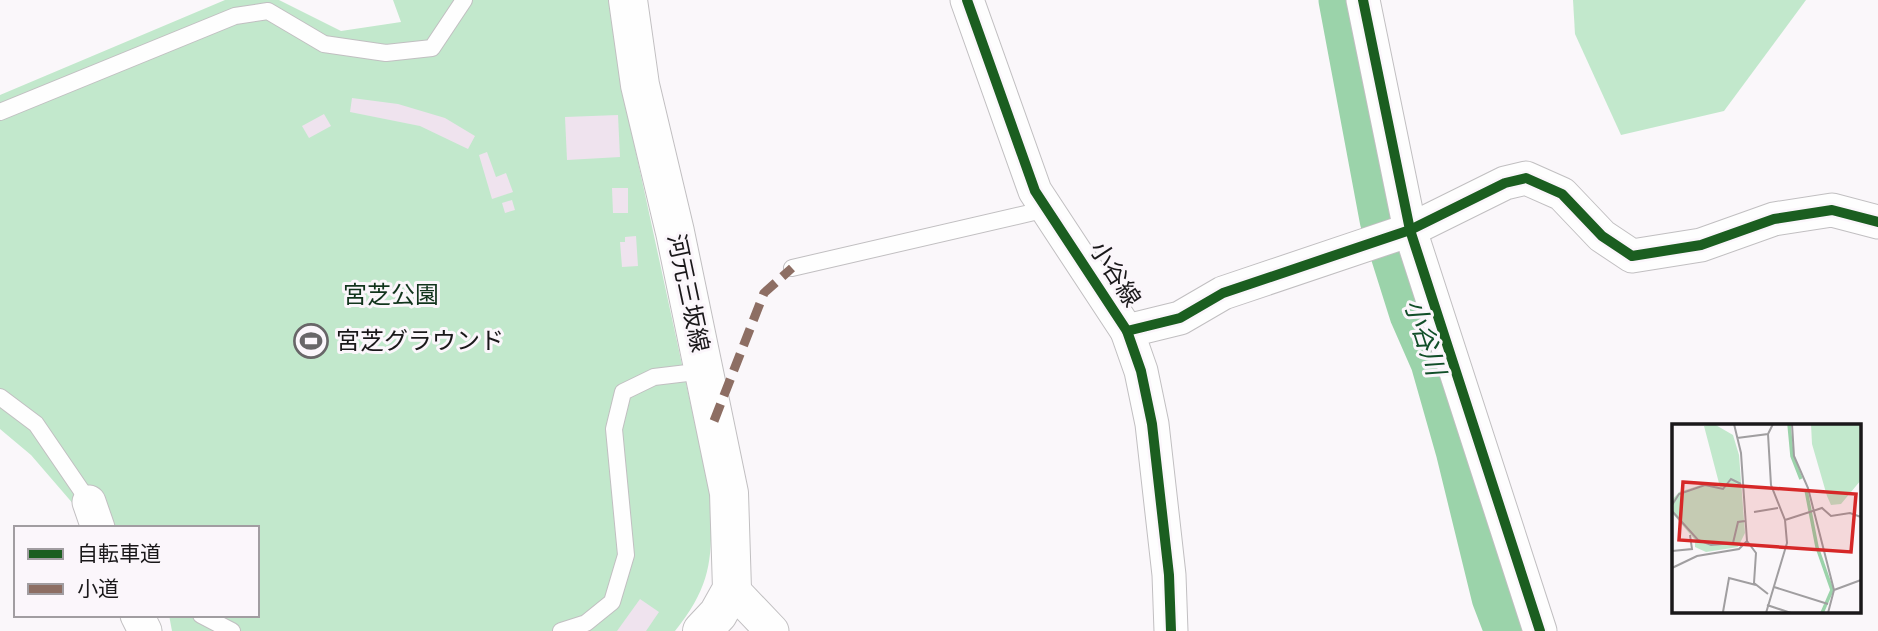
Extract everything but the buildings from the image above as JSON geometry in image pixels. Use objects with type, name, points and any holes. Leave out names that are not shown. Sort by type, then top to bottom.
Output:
[{"type":"street","name":"河元三坂線","points":[[628,0],[640,85],[676,232],[729,493],[732,589]]},
{"type":"street","name":"小谷線","points":[[967,0],[1035,191],[1127,331],[1141,371],[1152,424],[1169,575],[1171,631]]},
{"type":"street","points":[[1363,0],[1410,230],[1540,631]]},
{"type":"street","points":[[1127,331],[1180,318],[1223,293],[1410,230],[1505,183],[1526,178],[1562,194],[1602,236],[1632,256],[1701,245],[1774,219],[1832,210],[1878,222]]},
{"type":"street","points":[[702,631],[718,614],[732,589],[772,631]]},
{"type":"lane","points":[[0,112],[235,16],[257,12],[268,11],[324,44],[386,53],[432,48],[464,0]]},
{"type":"lane","points":[[792,268],[1047,208]]},
{"type":"lane","points":[[561,631],[586,623],[612,602],[626,555],[614,429],[623,392],[654,377],[704,372]]},
{"type":"lane","points":[[0,397],[36,424],[93,515]]},
{"type":"lane","points":[[205,617],[232,631]]},
{"type":"green space","name":"宮芝公園","points":[[225,0],[279,0],[341,31],[401,22],[393,0],[612,0],[623,93],[711,498],[708,569],[697,599],[675,631],[172,631],[169,617],[259,617],[259,526],[92,526],[31,455],[0,429],[0,95]]},
{"type":"green space","points":[[1573,0],[1806,0],[1724,111],[1621,135],[1575,34]]},
{"type":"waterway","name":"小谷川","points":[[1343,0],[1384,219],[1414,314],[1435,362],[1496,597],[1509,631]]},
{"type":"marked path","points":[[714,421],[764,293],[792,268]]},
{"type":"cycle path","points":[[967,0],[1035,191],[1127,331],[1141,371],[1152,424],[1169,575],[1171,631]]},
{"type":"cycle path","points":[[1363,0],[1410,230],[1540,631]]},
{"type":"cycle path","points":[[1127,331],[1180,318],[1223,293],[1410,230],[1505,183],[1526,178],[1562,194],[1602,236],[1632,256],[1701,245],[1774,219],[1832,210],[1878,222]]},
{"type":"place","name":"宮芝グラウンド","points":[[311,341]]}]
